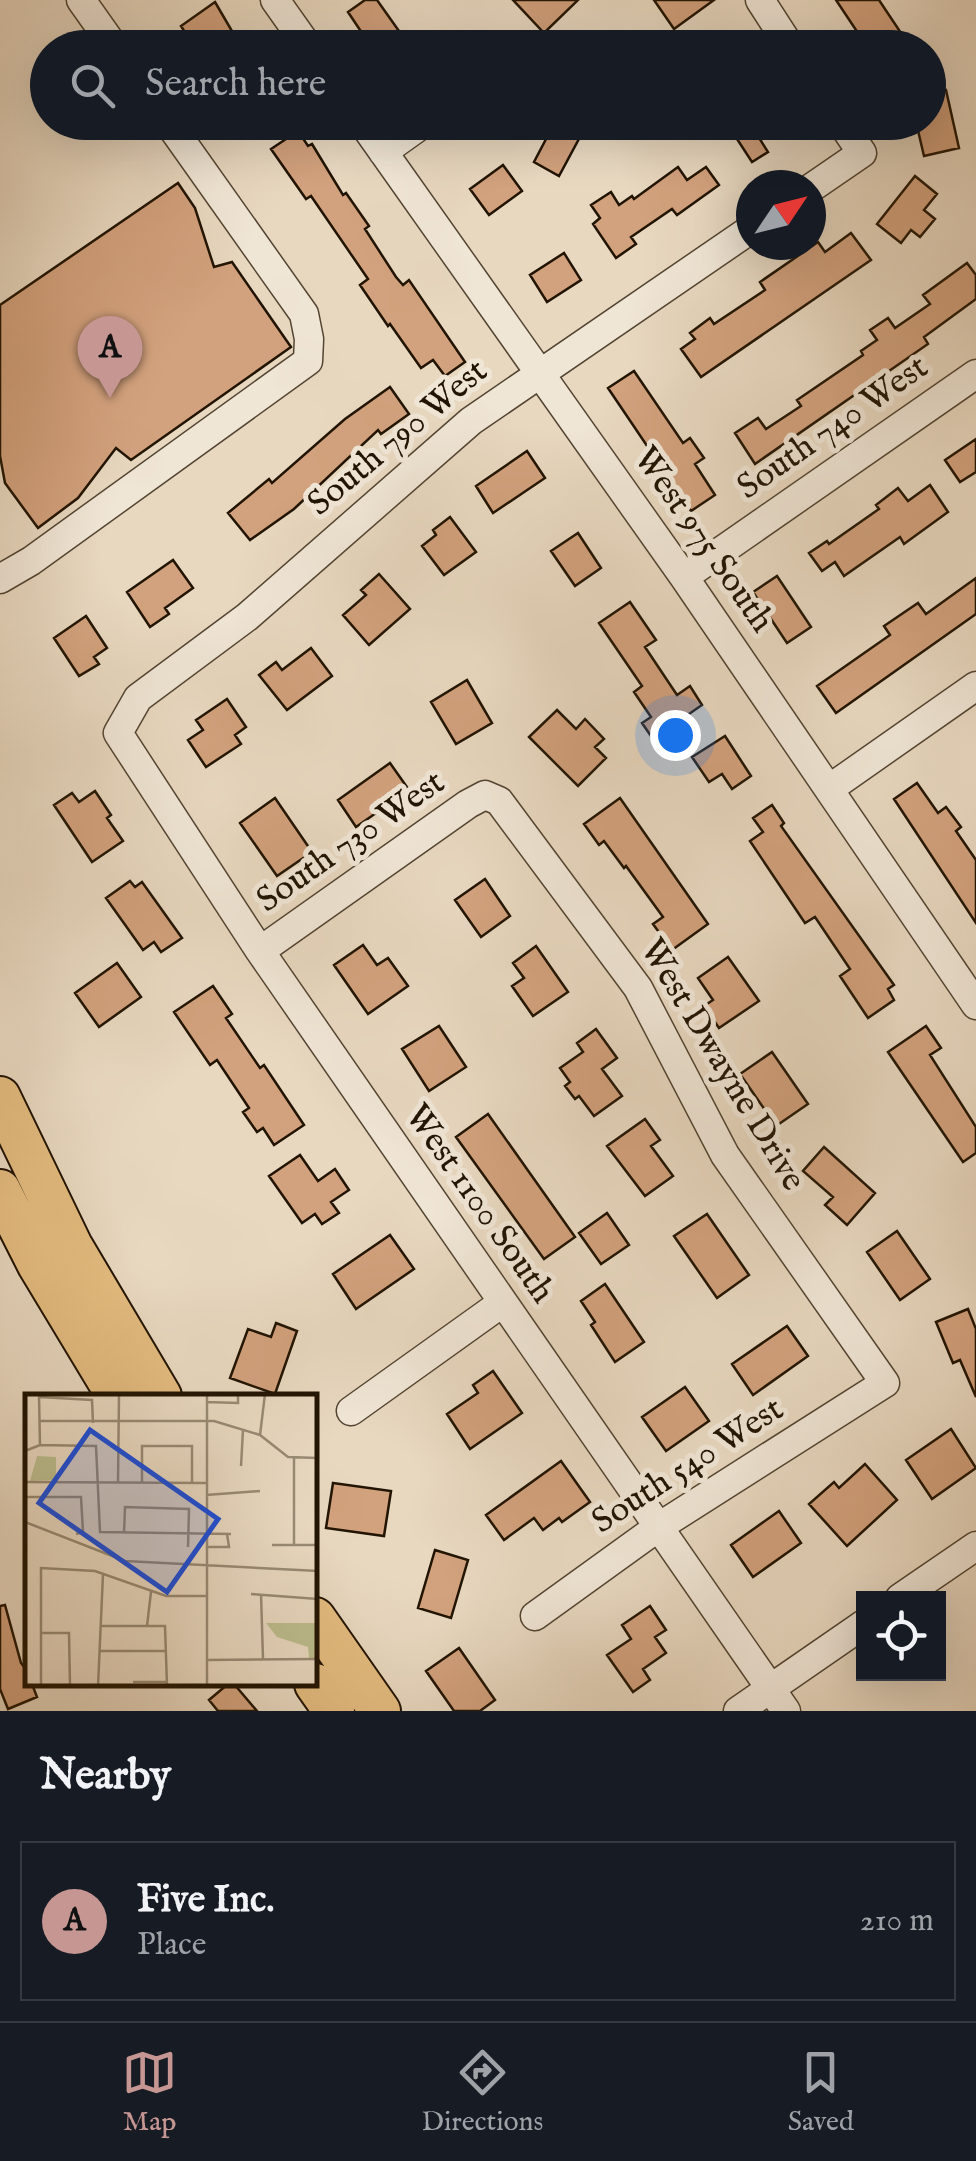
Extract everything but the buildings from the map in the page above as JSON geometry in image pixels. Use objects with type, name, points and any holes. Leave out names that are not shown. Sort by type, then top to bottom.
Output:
[{"type":"highway","points":[[0,1097],[72,1246],[160,1394]]},
{"type":"highway","points":[[0,1190],[38,1265],[115,1394]]},
{"type":"highway","points":[[318,1622],[380,1711]]},
{"type":"highway","points":[[316,1686],[334,1711]]},
{"type":"street","points":[[82,0],[103,30]]},
{"type":"street","points":[[760,0],[780,30]]},
{"type":"street","points":[[284,3],[299,30]]},
{"type":"street","points":[[0,579],[32,561],[308,361],[304,314],[181,140]]},
{"type":"street","name":"West 975 South","points":[[375,140],[684,577],[976,1004]]},
{"type":"street","points":[[383,152],[400,140]]},
{"type":"street","points":[[826,178],[862,153],[853,140]]},
{"type":"street","name":"South 790 West","points":[[118,734],[138,698],[247,617],[471,421],[736,239]]},
{"type":"street","name":"South 740 West","points":[[684,577],[976,374]]},
{"type":"street","points":[[828,789],[976,686]]},
{"type":"street","name":"West 1100 South","points":[[118,734],[260,951],[778,1700]]},
{"type":"street","name":"South 730 West","points":[[260,951],[485,795]]},
{"type":"street","name":"West Dwayne Drive","points":[[485,795],[510,812],[638,988],[725,1154],[885,1384]]},
{"type":"street","points":[[352,1411],[502,1303]]},
{"type":"street","name":"South 540 West","points":[[535,1616],[657,1528],[885,1384]]},
{"type":"street","points":[[910,1591],[976,1546]]},
{"type":"street","points":[[738,1711],[778,1700],[856,1631]]},
{"type":"place","name":"Five Inc.","points":[[110,398]]}]
